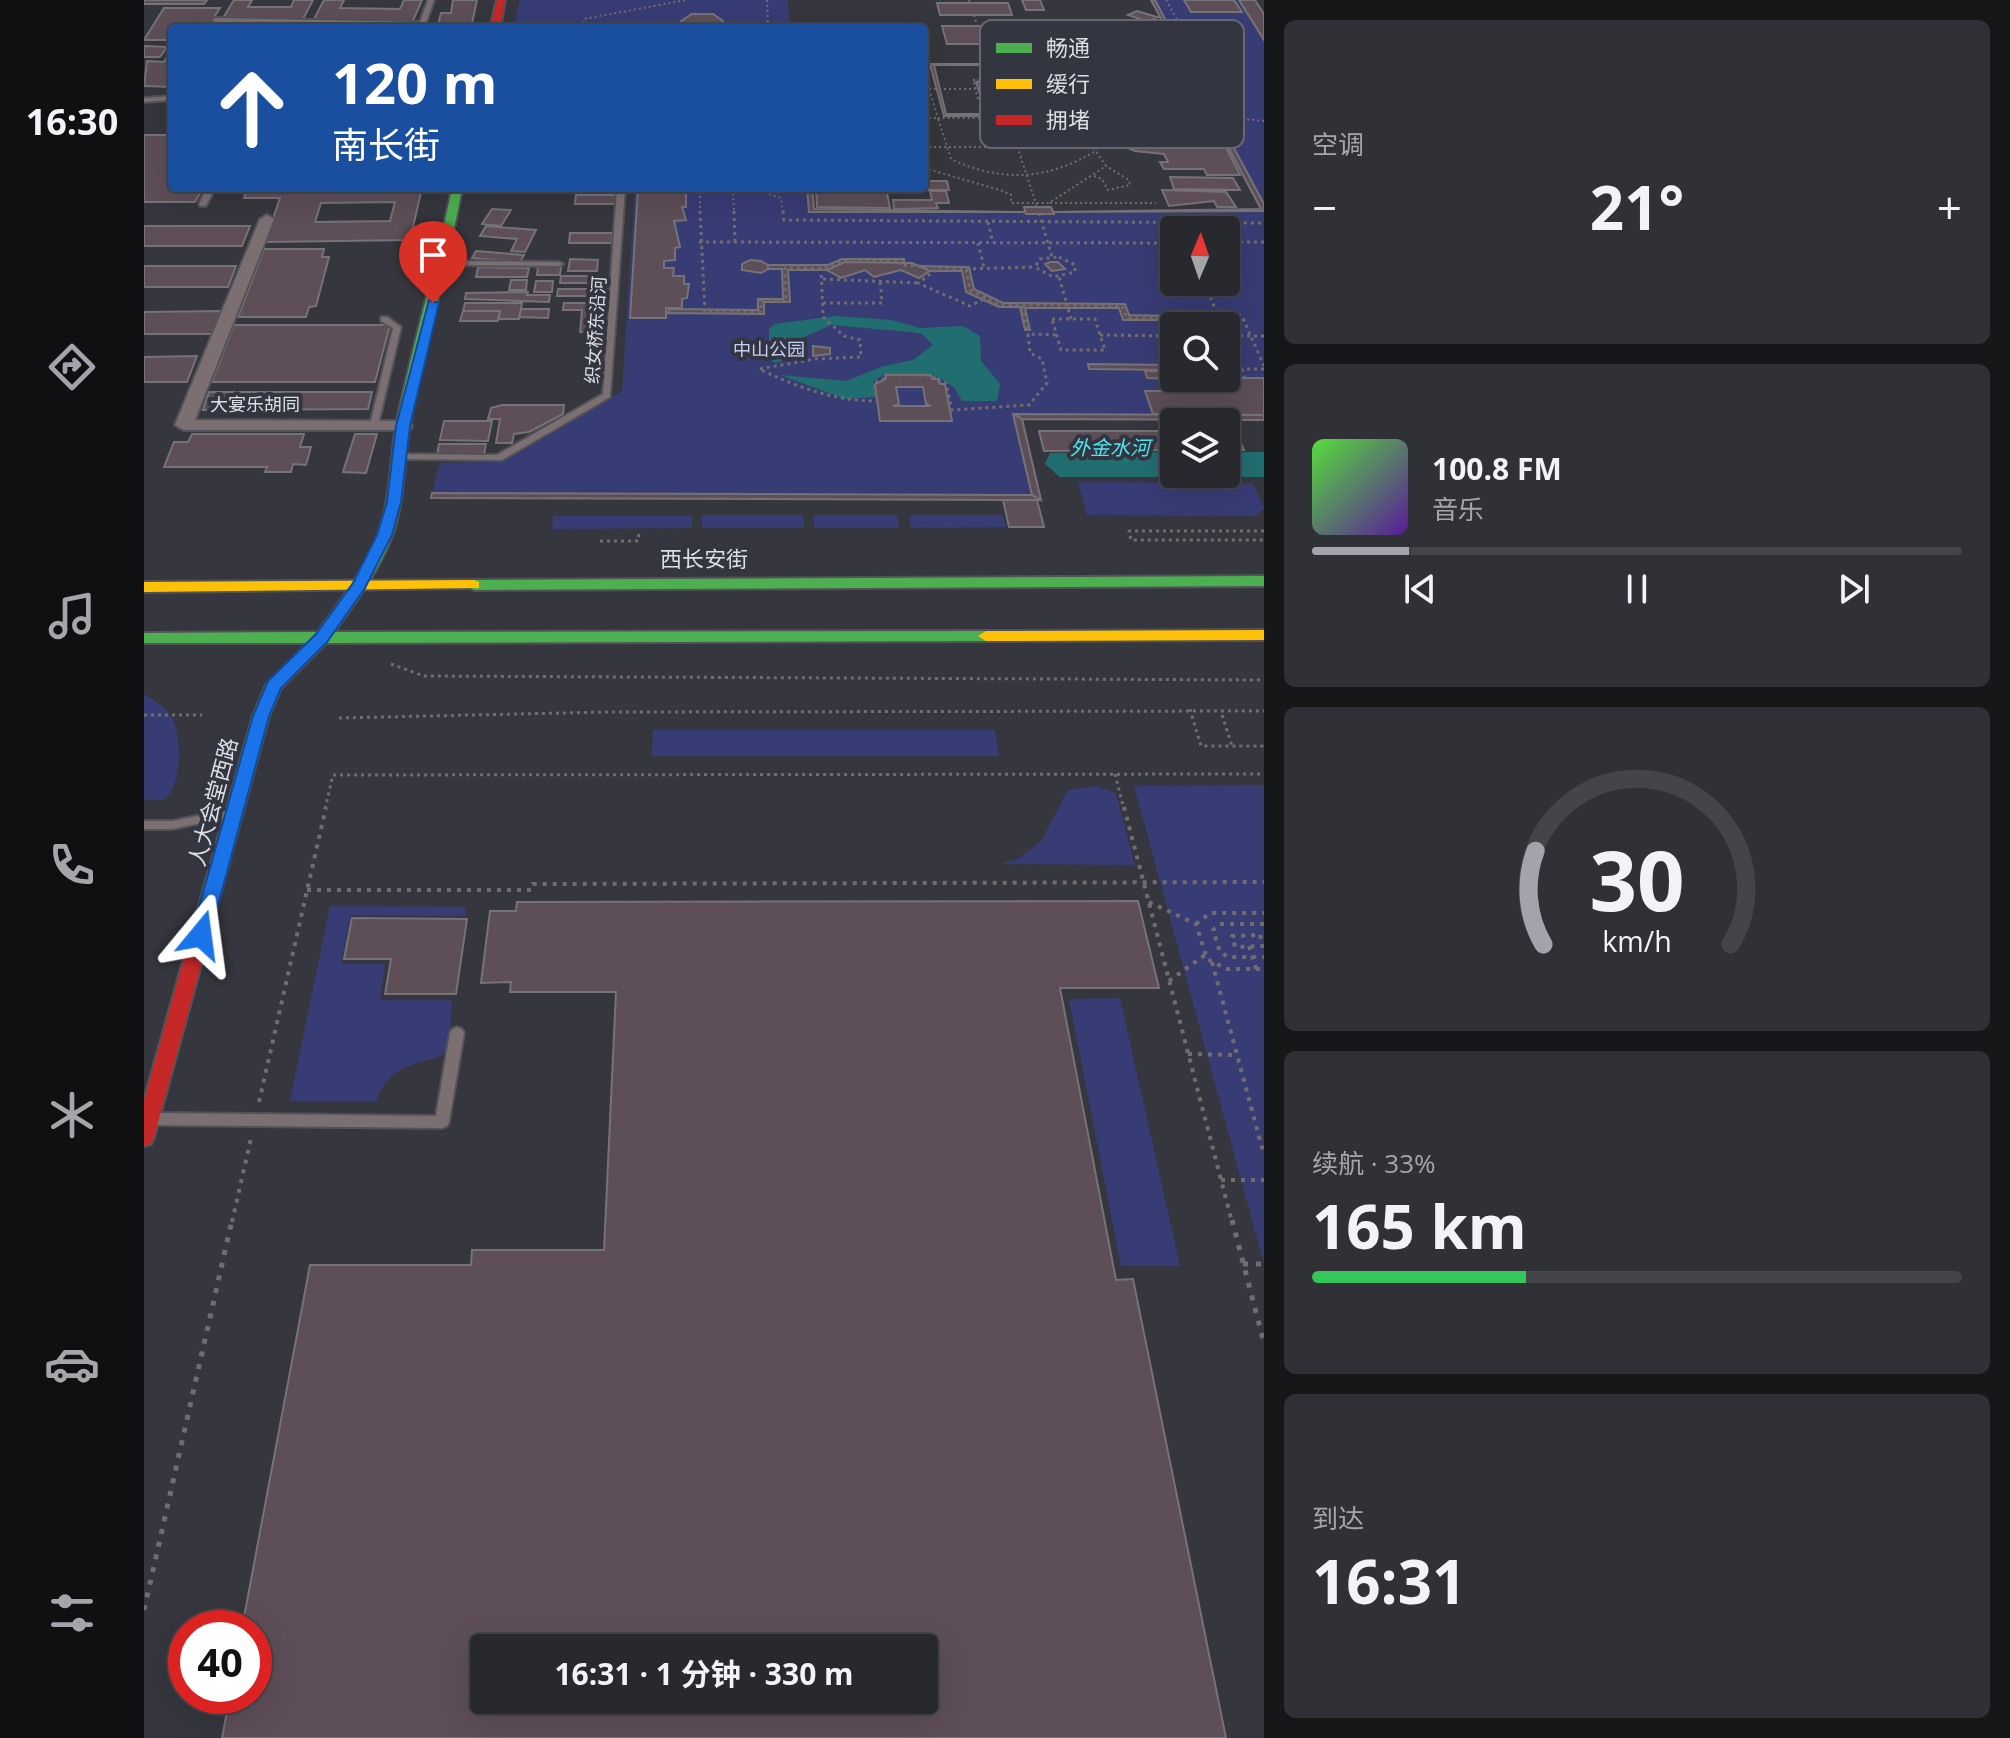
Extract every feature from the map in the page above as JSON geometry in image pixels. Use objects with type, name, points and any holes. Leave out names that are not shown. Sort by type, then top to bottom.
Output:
[{"type":"main road","points":[[496,24],[501,0]]},
{"type":"main road","name":"人大会堂西路","points":[[146,1128],[261,716],[274,685],[322,638],[360,585],[385,535],[401,457],[403,426],[443,263],[456,192]]},
{"type":"main road","name":"西长安街","points":[[144,587],[1264,581]]},
{"type":"main road","points":[[144,638],[1264,635]]},
{"type":"street","name":"大宴乐胡同","points":[[267,219],[184,425],[403,426]]},
{"type":"lane","points":[[423,24],[431,0]]},
{"type":"lane","points":[[215,20],[289,24]]},
{"type":"lane","points":[[144,100],[168,98]]},
{"type":"lane","points":[[203,204],[209,192]]},
{"type":"lane","name":"织女桥东沿河","points":[[401,457],[499,458],[607,395],[621,192]]},
{"type":"lane","points":[[443,263],[559,264]]},
{"type":"lane","points":[[374,425],[397,327],[384,319]]},
{"type":"lane","points":[[144,825],[172,825],[235,813]]},
{"type":"lane","points":[[146,1128],[255,1120],[442,1122],[457,1033]]},
{"type":"path","points":[[583,24],[584,19],[686,0]]},
{"type":"path","points":[[767,0],[768,24]]},
{"type":"path","points":[[1166,0],[1177,20]]},
{"type":"path","points":[[974,15],[977,26]]},
{"type":"path","points":[[980,80],[973,80],[980,99]]},
{"type":"path","points":[[975,89],[929,89],[948,155],[961,164],[996,176],[1027,176],[1074,167],[1096,148],[1106,166],[1129,180],[1130,185],[1108,190],[1106,183],[1094,176]]},
{"type":"path","points":[[928,118],[980,118]]},
{"type":"path","points":[[1244,119],[1264,121]]},
{"type":"path","points":[[928,147],[980,147]]},
{"type":"path","points":[[1017,148],[1037,205]]},
{"type":"path","points":[[1049,203],[1106,166]]},
{"type":"path","points":[[928,169],[968,184],[1003,191],[1011,195],[1011,203],[1156,203]]},
{"type":"path","points":[[700,192],[699,242],[705,312],[761,312],[761,301],[786,301],[785,268],[821,268],[858,261],[900,261],[900,265],[938,269],[1035,267],[1046,275],[1059,277],[1072,275],[1075,265],[1052,257],[1040,259],[1035,267]]},
{"type":"path","points":[[733,192],[735,242]]},
{"type":"path","points":[[762,192],[781,198],[784,220],[1264,223]]},
{"type":"path","points":[[1039,213],[1052,257]]},
{"type":"path","points":[[988,222],[993,243]]},
{"type":"path","points":[[699,242],[1160,243]]},
{"type":"path","points":[[1240,242],[1264,242]]},
{"type":"path","points":[[978,243],[984,267]]},
{"type":"path","points":[[821,268],[823,317],[834,330],[860,340],[861,357],[815,359],[759,369],[801,389],[839,402],[877,401],[874,383],[885,378],[884,375],[932,375],[940,383],[946,383],[952,410],[1029,405],[1047,383],[1042,359],[1030,353],[1022,305]]},
{"type":"path","points":[[918,283],[938,269]]},
{"type":"path","points":[[966,269],[970,290],[1000,305],[1122,306],[1127,318],[1160,318]]},
{"type":"path","points":[[1059,277],[1071,319]]},
{"type":"path","points":[[823,279],[918,283],[970,306],[986,298]]},
{"type":"path","points":[[823,303],[882,303],[880,280]]},
{"type":"path","points":[[1240,316],[1264,367],[1242,369],[1245,378]]},
{"type":"path","points":[[1052,319],[1071,319],[1095,319],[1105,350],[1061,350],[1052,319]]},
{"type":"path","points":[[1100,335],[1160,333]]},
{"type":"path","points":[[1028,334],[1057,335]]},
{"type":"path","points":[[1240,336],[1264,336]]},
{"type":"path","points":[[1264,531],[1129,531],[1131,540],[1264,540]]},
{"type":"path","points":[[600,541],[638,541],[639,532]]},
{"type":"path","points":[[380,659],[424,676],[1264,680]]},
{"type":"path","points":[[339,718],[1190,709],[1264,711]]},
{"type":"path","points":[[1190,709],[1201,746],[1264,746]]},
{"type":"path","points":[[144,715],[202,715]]},
{"type":"path","points":[[1222,715],[1232,746]]},
{"type":"path","points":[[1115,774],[1264,1343]]},
{"type":"path","points":[[144,1610],[333,775],[1264,774]]},
{"type":"path","points":[[307,890],[531,890],[533,884],[1264,882]]},
{"type":"path","points":[[1149,902],[1196,924],[1205,955],[1212,962],[1227,969],[1264,969]]},
{"type":"path","points":[[1196,924],[1210,913],[1264,913]]},
{"type":"path","points":[[1264,924],[1220,924],[1213,930],[1220,952],[1228,957],[1264,957]]},
{"type":"path","points":[[1260,935],[1263,946],[1249,946],[1235,947],[1232,936],[1260,935]]},
{"type":"path","points":[[1249,946],[1256,969]]},
{"type":"path","points":[[1169,981],[1205,955]]},
{"type":"path","points":[[1212,962],[1264,1155]]},
{"type":"path","points":[[1188,1054],[1237,1055]]},
{"type":"path","points":[[1221,1180],[1264,1180]]},
{"type":"path","points":[[1243,1264],[1264,1264]]},
{"type":"green space","points":[[520,0],[788,0],[790,24],[514,24]]},
{"type":"green space","points":[[1155,0],[1239,0],[1264,40],[1264,204],[1234,148],[1244,148],[1244,20],[1166,20]]},
{"type":"green space","name":"中山公园","points":[[635,192],[808,192],[810,212],[1264,211],[1264,415],[1240,415],[1240,408],[1160,408],[1160,415],[1013,414],[1032,495],[432,493],[440,463],[496,462],[622,391]]},
{"type":"green space","points":[[1078,482],[1160,482],[1160,488],[1240,488],[1240,483],[1253,483],[1264,508],[1255,516],[1087,515]]},
{"type":"green space","points":[[701,515],[803,515],[804,528],[702,528]]},
{"type":"green space","points":[[813,515],[897,515],[899,528],[814,528]]},
{"type":"green space","points":[[909,515],[1003,515],[1006,527],[911,528]]},
{"type":"green space","points":[[553,516],[692,516],[692,528],[552,529]]},
{"type":"green space","points":[[144,694],[171,716],[178,739],[177,774],[164,800],[144,800]]},
{"type":"green space","points":[[653,730],[995,730],[999,756],[652,756]]},
{"type":"green space","points":[[1264,785],[1264,1264],[1134,786]]},
{"type":"green space","points":[[1097,786],[1116,793],[1135,865],[1000,864],[1018,859],[1041,841],[1068,790]]},
{"type":"green space","points":[[330,906],[466,907],[465,916],[351,915],[341,964],[385,964],[380,1000],[452,1000],[450,1033],[445,1051],[440,1056],[393,1075],[376,1101],[290,1101]]},
{"type":"green space","points":[[1120,998],[1180,1266],[1121,1266],[1069,999]]},
{"type":"shaded area","points":[[836,316],[892,320],[920,328],[963,326],[980,336],[981,361],[1000,384],[997,401],[962,401],[954,387],[932,374],[884,374],[873,382],[876,397],[845,399],[780,375],[846,381],[884,366],[913,360],[933,345],[922,334],[831,325],[793,342],[786,360],[775,363],[769,358],[769,329],[775,324]]},
{"type":"shaded area","points":[[1160,452],[1160,477],[1060,477],[1045,464],[1050,453]]},
{"type":"shaded area","points":[[1240,452],[1264,452],[1264,477],[1240,477]]},
{"type":"building","points":[[144,0],[207,0],[204,4],[144,4]]},
{"type":"building","points":[[234,0],[252,0],[248,7],[291,7],[294,0],[313,0],[303,19],[223,18]]},
{"type":"building","points":[[324,0],[344,0],[340,8],[400,9],[404,0],[422,0],[412,23],[313,21]]},
{"type":"building","points":[[453,0],[477,0],[472,24],[438,24],[441,13],[451,13]]},
{"type":"building","points":[[1022,0],[1040,0],[1044,10],[1026,10]]},
{"type":"building","points":[[1151,0],[1155,0],[1166,20],[1162,20]]},
{"type":"building","points":[[1184,0],[1234,0],[1242,12],[1191,12]]},
{"type":"building","points":[[1239,0],[1255,0],[1264,14],[1264,40]]},
{"type":"building","points":[[937,3],[1008,3],[1012,15],[940,15]]},
{"type":"building","points":[[164,8],[220,8],[210,24],[168,24],[168,40],[144,40]]},
{"type":"building","points":[[1137,11],[1157,17],[1142,20],[1128,15]]},
{"type":"building","points":[[692,14],[713,14],[723,21],[719,24],[686,24],[681,21]]},
{"type":"building","points":[[942,26],[980,26],[980,44],[947,44]]},
{"type":"building","points":[[144,46],[167,47],[160,57],[144,57]]},
{"type":"building","points":[[168,57],[168,87],[144,86],[147,61],[164,62]]},
{"type":"building","points":[[930,64],[980,64],[934,65],[946,114],[980,116],[944,116]]},
{"type":"building","points":[[144,135],[168,135],[168,192],[201,192],[195,202],[144,202]]},
{"type":"building","points":[[1128,148],[1226,148],[1240,175],[1207,175],[1204,169],[1164,169],[1160,162],[1168,162],[1164,154]]},
{"type":"building","points":[[1229,148],[1234,148],[1264,204],[1264,211],[1053,212],[1261,209]]},
{"type":"building","points":[[1170,177],[1233,178],[1240,190],[1174,189]]},
{"type":"building","points":[[928,181],[947,181],[949,190],[928,190]]},
{"type":"building","points":[[1162,190],[1226,192],[1236,207],[1217,207],[1214,201],[1169,206]]},
{"type":"building","points":[[930,191],[946,191],[949,203],[936,203],[938,208],[894,209],[893,200],[932,200]]},
{"type":"building","points":[[246,192],[421,192],[410,240],[265,242],[280,198],[244,198]],"holes":[[[395,202],[390,221],[315,222],[321,203]]]},
{"type":"building","points":[[638,192],[686,192],[686,207],[682,207],[686,220],[674,221],[680,247],[675,248],[675,260],[664,261],[664,268],[674,268],[673,276],[684,276],[684,284],[689,284],[687,298],[682,299],[682,308],[666,308],[666,318],[630,318]]},
{"type":"building","points":[[807,192],[812,192],[814,209],[1025,212],[809,212]]},
{"type":"building","points":[[816,192],[887,192],[890,208],[817,207]]},
{"type":"building","points":[[576,195],[616,195],[615,204],[575,204]]},
{"type":"building","points":[[1024,207],[1051,207],[1054,214],[1026,214]]},
{"type":"building","points":[[492,209],[511,210],[501,226],[482,224]]},
{"type":"building","points":[[144,226],[250,226],[242,246],[144,246]]},
{"type":"building","points":[[486,226],[536,230],[525,252],[511,251],[517,239],[480,236]]},
{"type":"building","points":[[570,233],[613,233],[612,243],[569,243]]},
{"type":"building","points":[[264,249],[324,249],[322,257],[329,257],[316,306],[309,307],[306,317],[238,317]]},
{"type":"building","points":[[476,251],[524,255],[520,262],[472,258]]},
{"type":"building","points":[[570,259],[598,260],[597,271],[568,271]]},
{"type":"building","points":[[842,259],[904,259],[904,263],[845,262],[827,270],[788,270],[790,302],[764,302],[764,314],[668,313],[669,309],[758,310],[758,299],[783,299],[782,269],[768,269],[768,265],[828,265]]},
{"type":"building","points":[[750,260],[761,261],[768,265],[768,269],[761,273],[742,270],[742,264]]},
{"type":"building","points":[[845,262],[912,263],[930,271],[919,278],[901,270],[874,277],[865,270],[841,278],[827,270]]},
{"type":"building","points":[[1058,262],[1065,269],[1052,271],[1045,264]]},
{"type":"building","points":[[144,266],[236,266],[228,287],[144,287]]},
{"type":"building","points":[[920,266],[969,267],[974,289],[1003,303],[1125,304],[1129,315],[1160,316],[1160,320],[1123,320],[1119,308],[1025,308],[1030,330],[1025,330],[1020,307],[999,307],[966,292],[962,271],[930,271]]},
{"type":"building","points":[[478,267],[529,268],[527,277],[476,277]]},
{"type":"building","points":[[538,267],[561,267],[560,275],[537,275]]},
{"type":"building","points":[[561,276],[601,276],[600,283],[560,283]]},
{"type":"building","points":[[511,280],[527,280],[526,290],[509,290]]},
{"type":"building","points":[[536,281],[553,281],[552,292],[534,292]]},
{"type":"building","points":[[558,289],[609,289],[605,332],[580,332],[582,310],[563,310],[564,303],[588,303],[589,296],[557,296]]},
{"type":"building","points":[[528,292],[527,295],[550,295],[549,302],[465,299],[466,293]]},
{"type":"building","points":[[465,303],[522,303],[519,319],[498,319],[500,311],[463,311]]},
{"type":"building","points":[[521,309],[549,309],[548,318],[519,317]]},
{"type":"building","points":[[221,311],[212,334],[144,334],[144,312]]},
{"type":"building","points":[[463,311],[500,311],[498,321],[460,321]]},
{"type":"building","points":[[234,325],[390,325],[375,382],[212,382]]},
{"type":"building","points":[[813,346],[830,348],[830,354],[813,356]]},
{"type":"building","points":[[197,356],[187,382],[144,382],[144,357]]},
{"type":"building","points":[[1088,364],[1160,365],[1160,370],[1089,369]]},
{"type":"building","points":[[1145,371],[1160,371],[1160,378],[1147,378]]},
{"type":"building","points":[[885,375],[931,375],[932,379],[939,379],[940,384],[945,384],[952,421],[880,421],[875,384],[886,379]],"holes":[[[896,387],[923,387],[926,404],[931,406],[893,406],[899,404]]]},
{"type":"building","points":[[1240,378],[1264,378],[1264,415],[1240,415],[1240,408],[1160,408],[1160,414],[1153,414],[1145,391],[1240,392]]},
{"type":"building","points":[[209,392],[372,392],[368,409],[203,410]]},
{"type":"building","points":[[502,405],[564,405],[563,414],[529,432],[514,434],[512,443],[496,443],[500,419],[488,419],[491,408]]},
{"type":"building","points":[[1013,414],[1022,419],[1041,500],[1032,495]]},
{"type":"building","points":[[1013,414],[1160,415],[1160,420],[1022,419]]},
{"type":"building","points":[[1240,415],[1264,415],[1264,420],[1240,420]]},
{"type":"building","points":[[444,421],[492,421],[488,441],[440,440]]},
{"type":"building","points":[[1039,431],[1160,431],[1160,450],[1044,451]]},
{"type":"building","points":[[192,434],[304,434],[300,447],[311,447],[306,465],[293,464],[291,472],[265,472],[267,467],[164,467],[174,442],[188,442]]},
{"type":"building","points":[[355,434],[377,434],[366,473],[343,472]]},
{"type":"building","points":[[439,444],[486,444],[484,454],[437,455]]},
{"type":"building","points":[[432,493],[1032,495],[1041,500],[431,498]]},
{"type":"building","points":[[1003,500],[1037,500],[1044,527],[1009,527]]},
{"type":"building","points":[[1138,901],[1159,988],[1060,988],[1116,1280],[1133,1279],[1226,1738],[222,1738],[227,1714],[272,1714],[272,1610],[245,1610],[310,1265],[471,1265],[472,1250],[604,1250],[616,992],[510,992],[511,982],[481,983],[490,911],[516,911],[517,902]]},
{"type":"building","points":[[352,918],[467,919],[456,994],[385,994],[391,959],[344,959]]},
{"type":"traffic: fast","points":[[219,866],[261,716],[274,685],[322,638],[360,585],[385,535],[394,502],[403,426],[443,263],[456,192]]},
{"type":"traffic: fast","points":[[474,585],[1264,581]]},
{"type":"traffic: fast","points":[[144,638],[986,636]]},
{"type":"traffic: slow","points":[[144,587],[474,585]]},
{"type":"traffic: slow","points":[[986,636],[1264,635]]},
{"type":"traffic: jam","points":[[496,24],[501,0]]},
{"type":"traffic: jam","points":[[144,1137],[219,866]]},
{"type":"route","points":[[201,935],[261,716],[274,685],[322,638],[360,585],[385,535],[394,502],[403,426],[433,303]]},
{"type":"water label","name":"外金水河","points":[[1110,448]]}]
